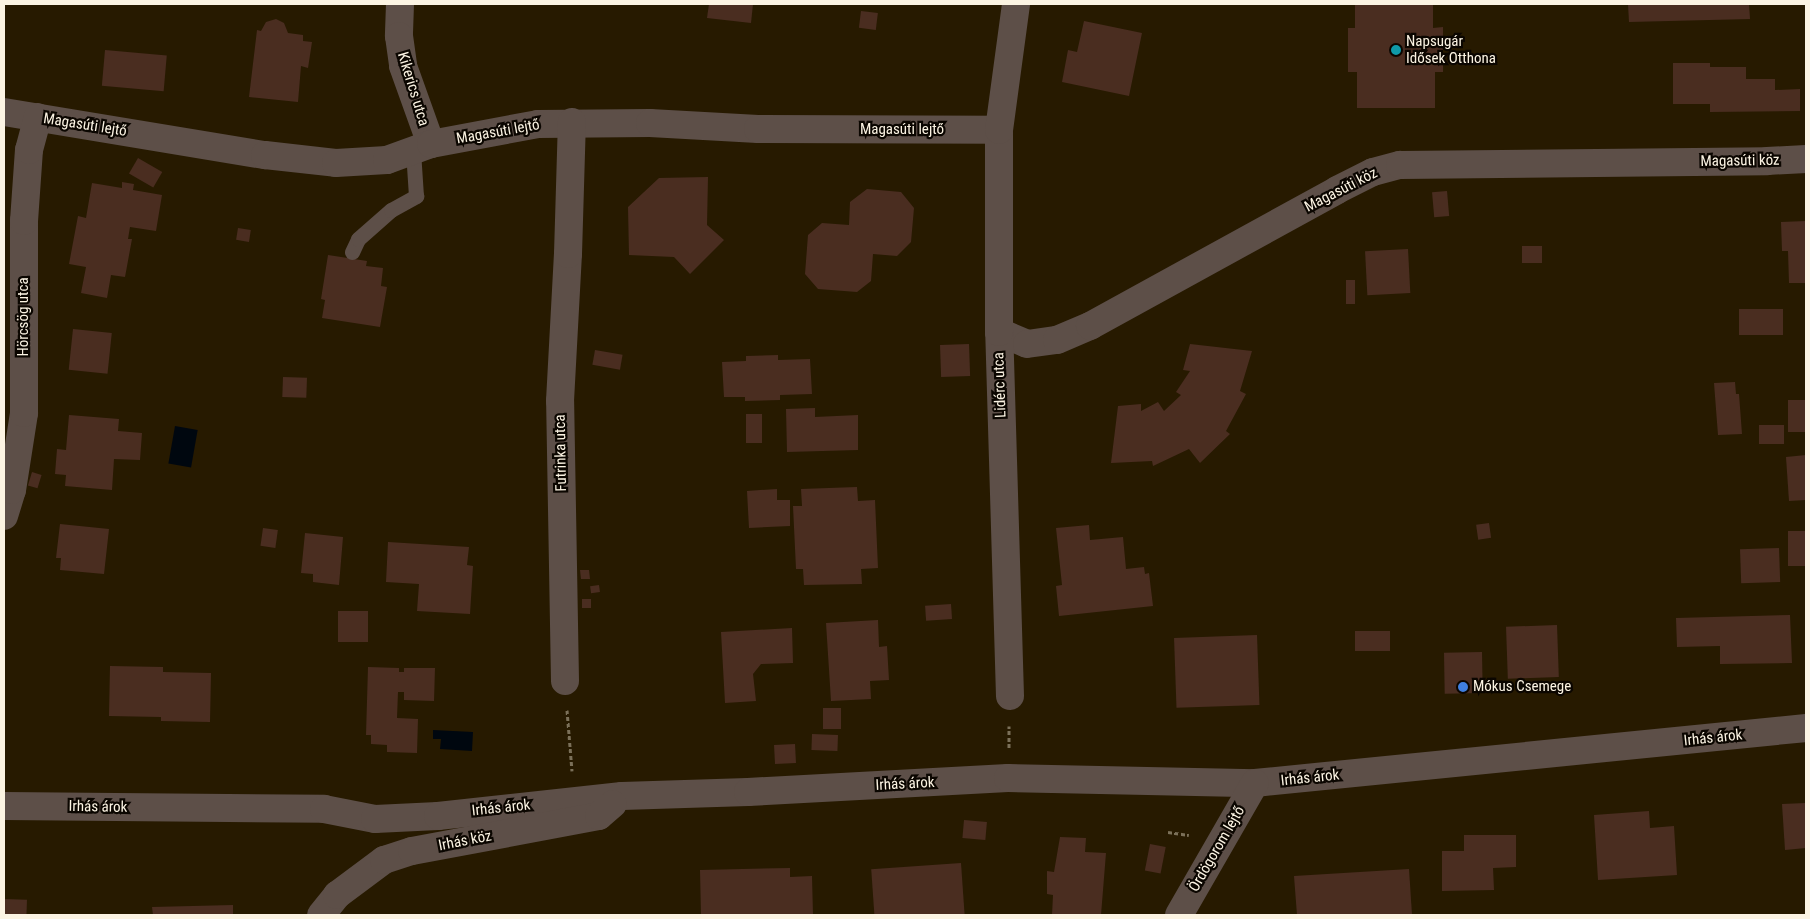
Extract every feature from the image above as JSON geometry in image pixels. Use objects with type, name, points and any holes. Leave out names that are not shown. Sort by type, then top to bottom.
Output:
[{"type":"street","name":"Kikerics utca","points":[[400,4],[399,36],[403,66],[422,148]]},
{"type":"street","name":"Lidérc utca","points":[[1010,696],[999,332],[1000,130],[1016,4]]},
{"type":"street","name":"Magasúti lejtő","points":[[4,112],[265,155],[336,163],[387,160],[422,148],[538,124],[572,122],[650,123],[758,129],[1000,130]]},
{"type":"street","name":"Hörcsög utca","points":[[4,516],[12,490],[24,413],[24,221],[29,150],[38,117]]},
{"type":"street","name":"Futrinka utca","points":[[565,681],[560,401],[568,254],[572,122]]},
{"type":"street","name":"Magasúti köz","points":[[999,332],[1027,344],[1065,336],[1098,321],[1336,190],[1373,172],[1400,165],[1496,162],[1767,161],[1806,159]]},
{"type":"street","name":"Irhás árok","points":[[4,806],[324,809],[375,819],[438,816],[622,796],[748,792],[1008,778],[1255,783],[1806,728]]},
{"type":"street","name":"Ördögorom lejtő","points":[[1179,915],[1255,783]]},
{"type":"street","name":"Irhás köz","points":[[320,915],[337,895],[384,860],[412,851],[599,816],[622,796]]},
{"type":"lane","points":[[352,252],[358,239],[391,210],[416,196],[422,148]]},
{"type":"path","points":[[565,681],[572,775]]},
{"type":"path","points":[[1009,750],[1010,696]]},
{"type":"shaded area","points":[[175,426],[198,430],[191,467],[168,463]]},
{"type":"shaded area","points":[[433,730],[473,732],[472,751],[440,749],[441,739],[433,739]]},
{"type":"building","points":[[709,4],[753,4],[751,23],[707,18]]},
{"type":"building","name":"Napsugár Idősek Otthona","points":[[1355,4],[1433,4],[1433,28],[1443,27],[1443,72],[1435,72],[1435,108],[1357,108],[1357,72],[1348,72],[1348,28],[1355,28]]},
{"type":"building","points":[[1628,4],[1749,4],[1750,19],[1629,22]]},
{"type":"building","points":[[861,11],[878,13],[876,30],[859,28]]},
{"type":"building","points":[[276,19],[284,23],[288,33],[303,35],[303,41],[312,42],[308,68],[301,66],[298,102],[249,97],[257,30],[261,31],[266,22]]},
{"type":"building","points":[[1084,21],[1142,33],[1129,96],[1062,82],[1068,50],[1077,52]]},
{"type":"building","points":[[105,50],[167,55],[164,91],[102,86]]},
{"type":"building","points":[[1673,63],[1710,63],[1710,67],[1746,67],[1746,79],[1775,79],[1775,90],[1800,89],[1800,111],[1710,112],[1710,104],[1673,104]]},
{"type":"building","points":[[138,158],[162,172],[153,188],[129,174]]},
{"type":"building","points":[[708,177],[707,225],[724,240],[690,274],[674,257],[629,255],[628,207],[659,178]]},
{"type":"building","points":[[122,182],[134,184],[133,190],[162,195],[156,231],[130,227],[128,239],[132,239],[125,277],[111,275],[107,298],[81,293],[86,267],[69,264],[78,216],[86,218],[92,183],[122,188]]},
{"type":"building","points":[[867,189],[901,192],[914,208],[911,242],[897,256],[873,254],[871,281],[857,292],[818,289],[805,274],[808,235],[822,223],[849,225],[850,202]]},
{"type":"building","points":[[1447,191],[1449,216],[1434,217],[1432,192]]},
{"type":"building","points":[[1806,221],[1806,283],[1789,283],[1788,251],[1782,251],[1781,222]]},
{"type":"building","points":[[238,228],[251,230],[249,242],[236,240]]},
{"type":"building","points":[[1522,246],[1542,246],[1542,263],[1522,263]]},
{"type":"building","points":[[1408,249],[1410,293],[1367,295],[1365,251]]},
{"type":"building","points":[[328,255],[367,261],[366,266],[383,268],[381,286],[387,287],[380,327],[322,318],[325,300],[321,299]]},
{"type":"building","points":[[1346,280],[1355,280],[1355,304],[1346,304]]},
{"type":"building","points":[[1739,309],[1783,309],[1783,335],[1739,335]]},
{"type":"building","points":[[73,329],[112,333],[108,374],[69,370]]},
{"type":"building","points":[[969,344],[970,376],[941,377],[940,345]]},
{"type":"building","points":[[1190,344],[1252,351],[1240,391],[1246,394],[1226,431],[1230,434],[1200,463],[1189,449],[1153,466],[1152,461],[1111,463],[1118,406],[1141,404],[1141,411],[1158,402],[1164,411],[1181,395],[1176,392],[1190,371],[1183,370]]},
{"type":"building","points":[[595,350],[623,355],[620,370],[592,365]]},
{"type":"building","points":[[778,355],[778,360],[810,359],[812,394],[780,395],[780,400],[745,401],[745,397],[724,397],[722,362],[746,361],[746,356]]},
{"type":"building","points":[[283,377],[307,378],[306,398],[282,397]]},
{"type":"building","points":[[1735,382],[1736,394],[1739,394],[1742,434],[1718,435],[1714,383]]},
{"type":"building","points":[[1788,400],[1806,400],[1806,432],[1788,432]]},
{"type":"building","points":[[815,408],[815,417],[858,415],[858,450],[787,452],[786,409]]},
{"type":"building","points":[[746,414],[762,414],[762,443],[746,443]]},
{"type":"building","points":[[69,415],[119,419],[118,431],[142,433],[140,460],[114,459],[112,490],[65,486],[66,475],[55,474],[57,449],[66,450]]},
{"type":"building","points":[[1759,425],[1784,425],[1784,444],[1759,444]]},
{"type":"building","points":[[1806,455],[1806,500],[1789,501],[1786,457]]},
{"type":"building","points":[[32,472],[42,475],[37,488],[28,485]]},
{"type":"building","points":[[857,487],[858,501],[875,500],[878,568],[861,569],[862,584],[804,585],[803,569],[796,569],[793,506],[802,506],[801,489]]},
{"type":"building","points":[[777,489],[777,500],[790,500],[790,526],[749,528],[747,491]]},
{"type":"building","points":[[1489,523],[1491,538],[1478,540],[1476,525]]},
{"type":"building","points":[[60,524],[109,529],[104,574],[60,570],[61,558],[56,558]]},
{"type":"building","points":[[1089,525],[1090,540],[1123,537],[1126,569],[1144,567],[1145,574],[1149,573],[1153,606],[1059,616],[1056,586],[1062,585],[1056,528]]},
{"type":"building","points":[[263,528],[278,530],[275,548],[260,546]]},
{"type":"building","points":[[1788,531],[1806,531],[1806,566],[1788,566]]},
{"type":"building","points":[[305,533],[343,537],[339,585],[313,582],[313,574],[301,573]]},
{"type":"building","points":[[388,542],[469,547],[467,565],[473,566],[470,614],[417,611],[419,584],[386,582]]},
{"type":"building","points":[[1779,548],[1780,582],[1741,583],[1740,549]]},
{"type":"building","points":[[580,570],[589,570],[590,579],[581,579]]},
{"type":"building","points":[[599,585],[600,592],[591,593],[590,586]]},
{"type":"building","points":[[582,599],[591,599],[591,608],[582,608]]},
{"type":"building","points":[[951,604],[952,619],[926,621],[925,606]]},
{"type":"building","points":[[338,611],[368,611],[368,642],[338,642]]},
{"type":"building","points":[[1790,615],[1792,663],[1720,664],[1720,646],[1677,647],[1676,618]]},
{"type":"building","points":[[878,620],[879,647],[887,646],[889,680],[870,681],[871,699],[831,701],[826,623]]},
{"type":"building","points":[[1557,625],[1559,677],[1508,679],[1506,627]]},
{"type":"building","points":[[792,628],[793,663],[761,664],[753,674],[756,701],[725,703],[721,632]]},
{"type":"building","points":[[1355,631],[1390,631],[1390,651],[1355,651]]},
{"type":"building","points":[[1257,635],[1259,705],[1176,708],[1174,638]]},
{"type":"building","points":[[1482,652],[1483,693],[1445,694],[1444,653]]},
{"type":"building","points":[[110,666],[163,667],[163,672],[211,673],[210,722],[161,721],[161,717],[109,716]]},
{"type":"building","points":[[368,667],[399,668],[399,672],[404,672],[404,668],[435,668],[434,701],[404,700],[404,692],[398,692],[397,718],[418,719],[417,753],[387,752],[387,745],[371,744],[371,735],[366,735]]},
{"type":"building","points":[[823,708],[841,708],[841,729],[823,729]]},
{"type":"building","points":[[812,734],[838,735],[837,751],[811,750]]},
{"type":"building","points":[[795,744],[796,763],[775,764],[774,745]]},
{"type":"building","points":[[1806,803],[1806,848],[1785,850],[1782,804]]},
{"type":"building","points":[[1649,811],[1650,828],[1674,826],[1677,875],[1598,880],[1594,815]]},
{"type":"building","points":[[964,820],[987,822],[985,840],[962,838]]},
{"type":"building","points":[[1464,835],[1516,835],[1516,867],[1493,868],[1494,890],[1442,891],[1442,851],[1464,851]]},
{"type":"building","points":[[1060,837],[1086,838],[1085,852],[1106,853],[1101,915],[1052,915],[1053,895],[1047,894],[1047,871],[1054,872]]},
{"type":"building","points":[[1150,844],[1166,847],[1161,874],[1145,871]]},
{"type":"building","points":[[961,863],[965,914],[874,915],[871,869]]},
{"type":"building","points":[[790,868],[790,877],[812,876],[813,915],[701,915],[700,870]]},
{"type":"building","points":[[1409,869],[1412,915],[1297,915],[1294,876]]},
{"type":"building","points":[[4,899],[27,900],[26,915],[4,915]]},
{"type":"building","points":[[233,905],[233,915],[153,915],[152,907]]},
{"type":"place","name":"Napsugár Idősek Otthona","points":[[1396,50]]},
{"type":"place","name":"Mókus Csemege","points":[[1463,687]]}]
